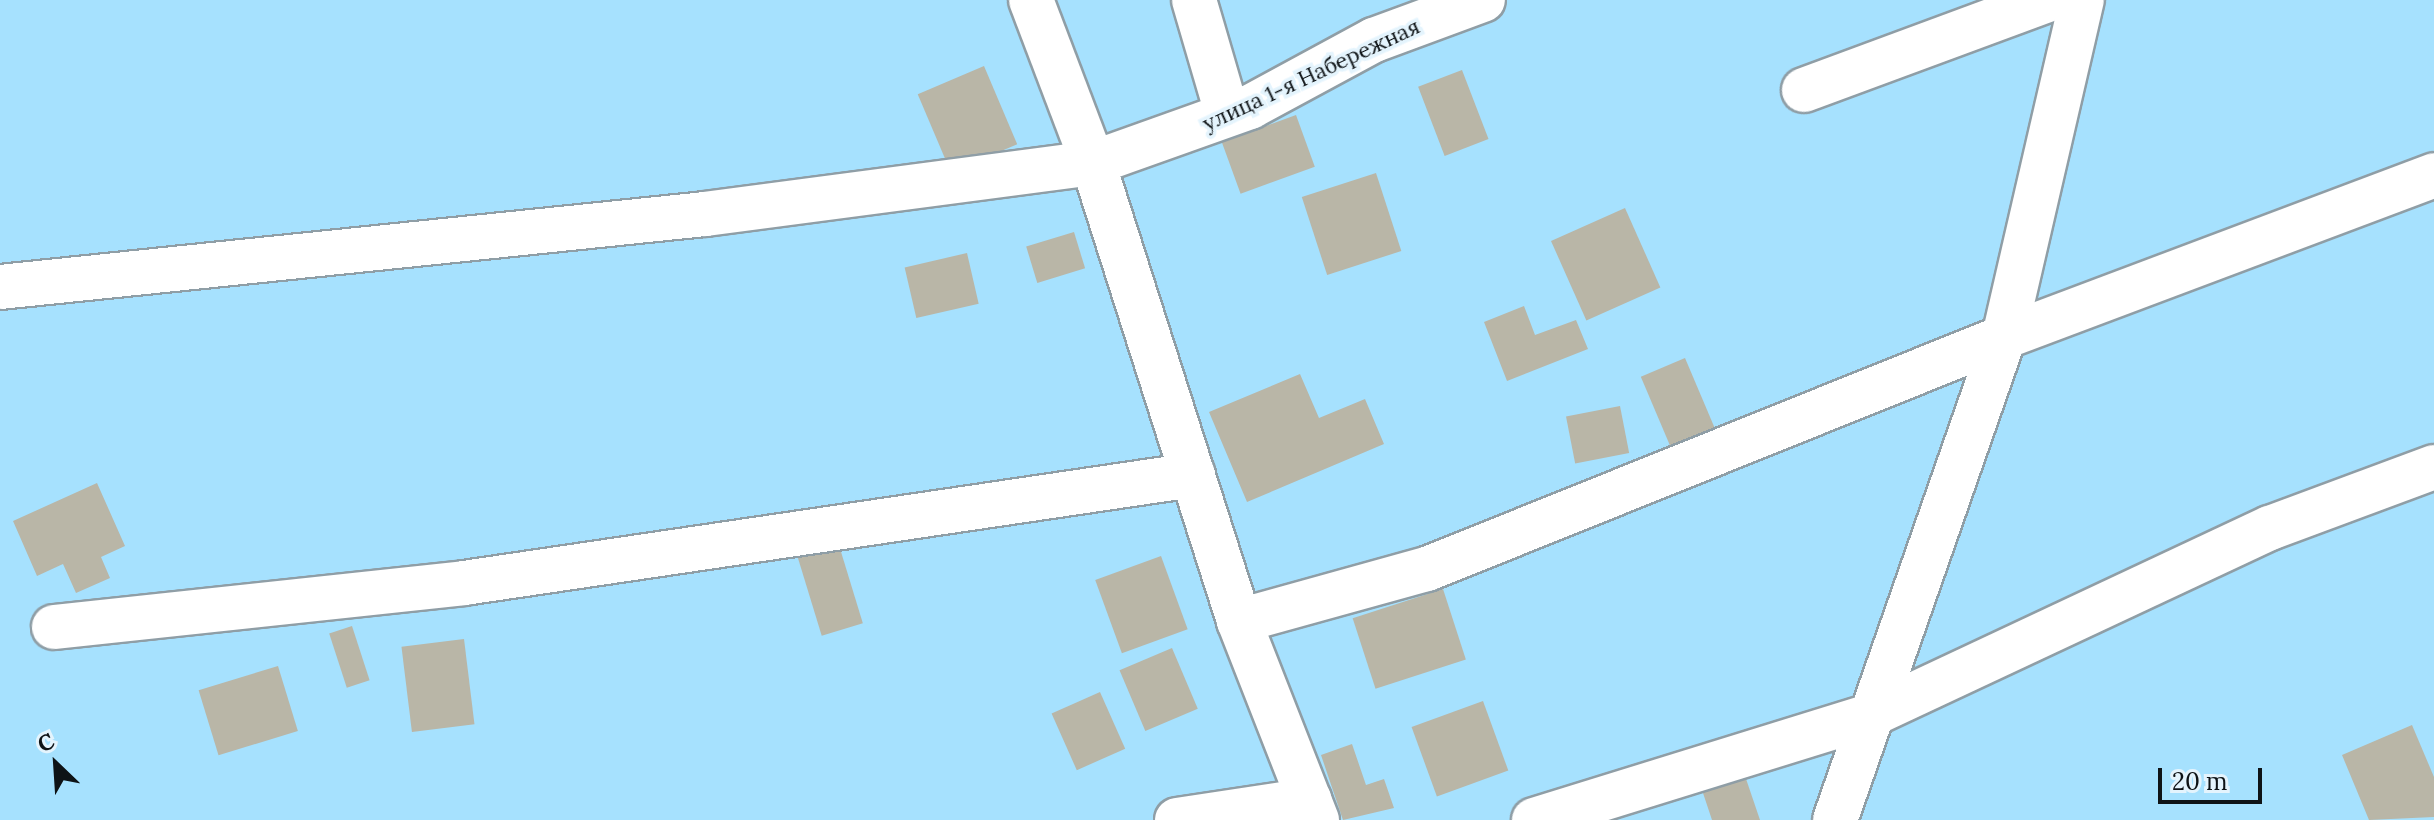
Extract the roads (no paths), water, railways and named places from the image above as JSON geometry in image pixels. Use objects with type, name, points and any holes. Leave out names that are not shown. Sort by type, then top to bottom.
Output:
[{"type":"street","points":[[1031,0],[1093,163],[1239,621],[1313,810],[1177,820]]},
{"type":"street","points":[[1194,0],[1227,113]]},
{"type":"street","name":"улица 1-я Набережная","points":[[0,287],[690,216],[1093,163],[1227,113],[1374,40],[1483,0]]},
{"type":"street","points":[[1804,90],[2047,0]]},
{"type":"street","points":[[1835,820],[1866,717],[2004,337],[2082,0]]},
{"type":"street","points":[[1239,621],[1427,569],[2004,337],[2434,175]]},
{"type":"street","points":[[1534,820],[1866,717],[2270,528],[2434,467]]},
{"type":"street","points":[[54,627],[464,583],[1193,475]]}]
